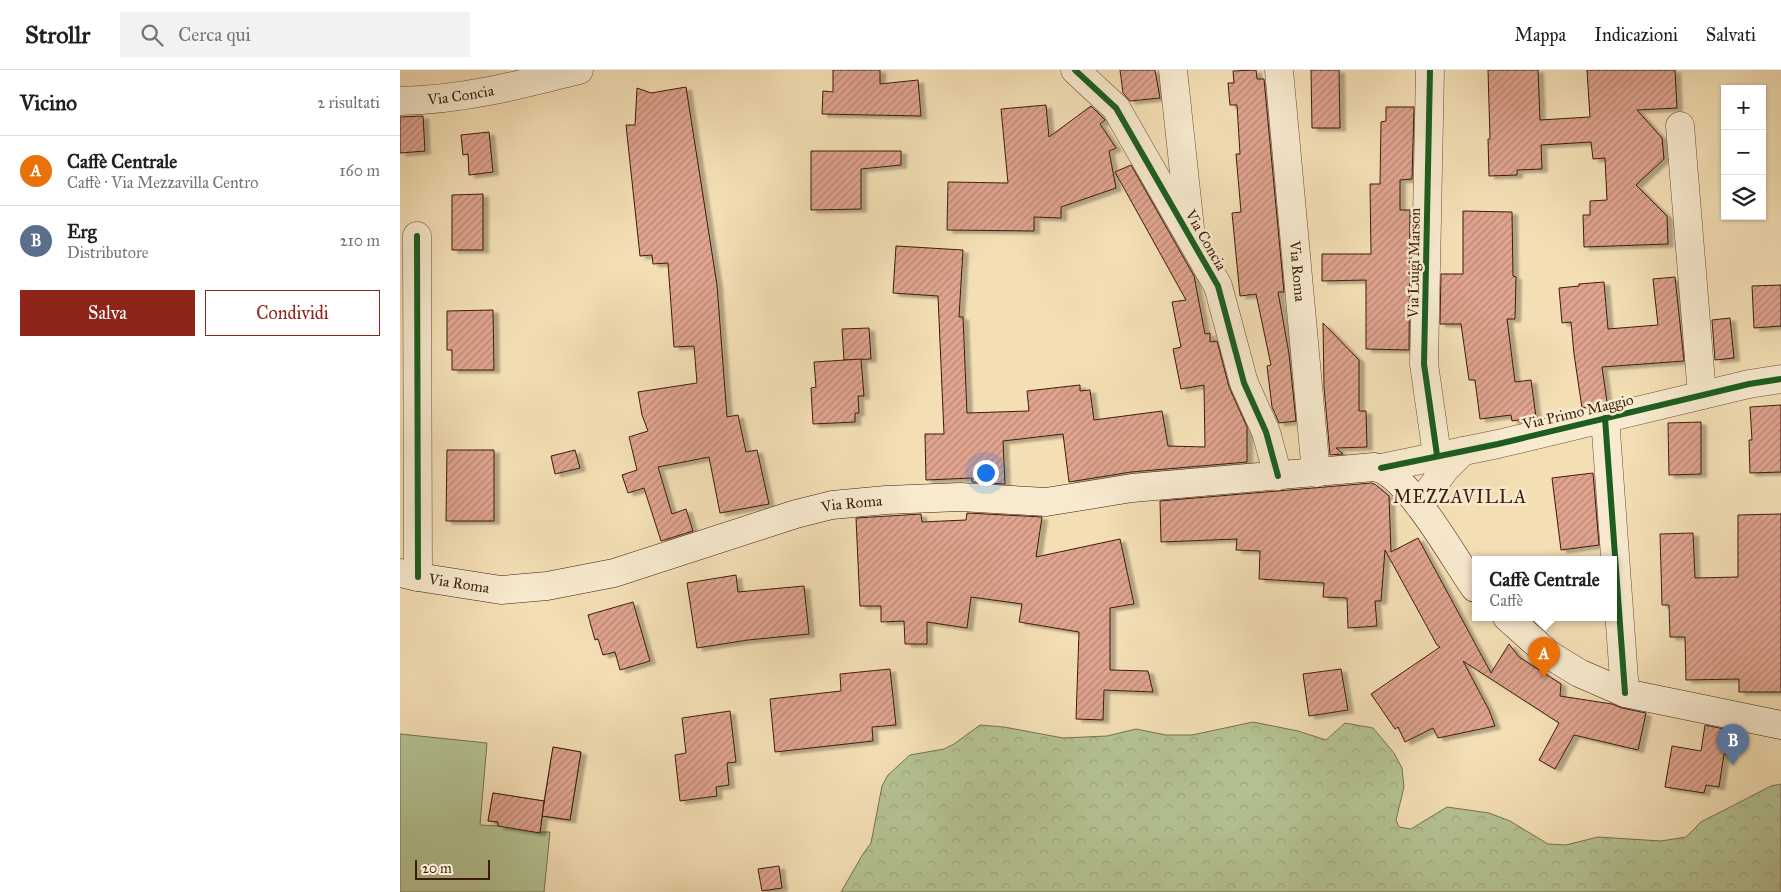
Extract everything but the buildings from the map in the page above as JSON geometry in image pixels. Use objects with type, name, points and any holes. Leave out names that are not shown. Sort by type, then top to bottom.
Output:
[{"type":"street","name":"Via Concia","points":[[400,101],[430,101],[503,89],[580,70]]},
{"type":"street","name":"Via Concia","points":[[1075,70],[1116,108],[1218,286],[1244,383],[1266,432],[1278,476]]},
{"type":"street","name":"Via Concia","points":[[1173,70],[1192,240]]},
{"type":"street","name":"Via Roma","points":[[1279,70],[1316,473]]},
{"type":"street","name":"Via Luigi Marson","points":[[1430,70],[1424,364],[1450,453]]},
{"type":"street","points":[[1680,126],[1702,395]]},
{"type":"street","points":[[409,575],[417,236]]},
{"type":"street","name":"Via Primo Maggio","points":[[1381,468],[1748,384],[1781,379]]},
{"type":"street","points":[[1605,418],[1615,556]]},
{"type":"street","points":[[1419,505],[1445,469],[1450,453]]},
{"type":"street","name":"Via Roma","points":[[409,575],[501,590],[547,586],[614,573],[796,514],[832,506],[886,500],[960,497],[1046,502],[1132,488],[1381,468]]},
{"type":"street","points":[[1381,468],[1393,476],[1426,512],[1472,583]]},
{"type":"street","points":[[1617,583],[1625,693]]},
{"type":"street","points":[[1511,621],[1548,654],[1579,673],[1625,693],[1781,725]]},
{"type":"green space","points":[[1253,722],[1298,731],[1326,740],[1345,723],[1373,728],[1394,753],[1402,768],[1404,787],[1396,820],[1399,827],[1411,829],[1447,807],[1489,813],[1510,821],[1548,844],[1566,845],[1598,837],[1661,841],[1686,837],[1701,822],[1771,786],[1781,784],[1781,892],[841,892],[871,843],[882,786],[888,775],[910,755],[944,749],[980,725],[1004,727],[1063,738],[1107,736],[1136,729],[1166,735],[1192,735]]},
{"type":"green space","points":[[400,734],[487,743],[480,825],[498,826],[498,822],[488,821],[493,793],[544,801],[553,747],[581,752],[570,820],[542,816],[540,832],[550,832],[544,892],[400,892]]},
{"type":"cycle path","points":[[1075,70],[1116,108],[1218,286],[1244,383],[1266,432],[1278,476]]},
{"type":"cycle path","points":[[1430,70],[1424,364],[1437,455]]},
{"type":"cycle path","points":[[417,236],[418,577]]},
{"type":"cycle path","points":[[1381,468],[1498,444],[1749,384],[1781,379]]},
{"type":"cycle path","points":[[1605,418],[1615,556]]},
{"type":"cycle path","points":[[1617,583],[1625,693]]},
{"type":"place","name":"Caffè Centrale","points":[[1544,678]]},
{"type":"place","name":"Erg","points":[[1733,765]]},
{"type":"district","name":"MEZZAVILLA","points":[[1460,497]]}]
